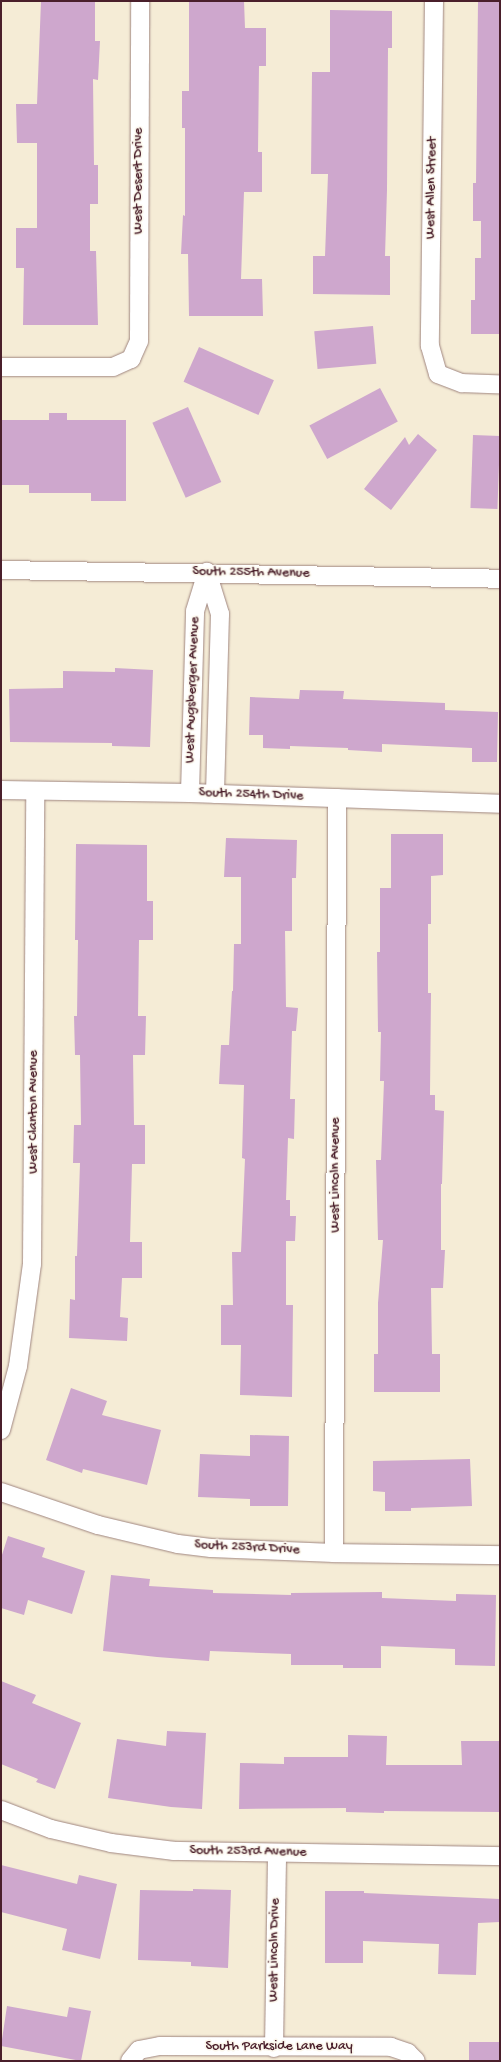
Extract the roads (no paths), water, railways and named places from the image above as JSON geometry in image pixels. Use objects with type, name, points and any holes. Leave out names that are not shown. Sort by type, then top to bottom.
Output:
[{"type":"street","name":"West Desert Drive","points":[[1,367],[113,367],[132,359],[139,341],[140,1]]},
{"type":"street","name":"West Allen Street","points":[[434,1],[430,346],[438,374],[462,383],[500,384]]},
{"type":"street","name":"South 255th Avenue","points":[[1,570],[207,572],[500,579]]},
{"type":"street","name":"West Augsberger Avenue","points":[[190,793],[195,611],[207,572]]},
{"type":"street","name":"West Augsberger Avenue","points":[[207,572],[220,614],[215,794]]},
{"type":"street","name":"South 254th Drive","points":[[1,790],[190,793],[500,804]]},
{"type":"street","name":"West Clanton Avenue","points":[[1,1430],[18,1366],[32,1264],[35,791]]},
{"type":"street","name":"West Lincoln Avenue","points":[[334,1553],[337,798]]},
{"type":"street","name":"South 253rd Drive","points":[[1,1492],[98,1524],[178,1544],[211,1548],[334,1553],[500,1554]]},
{"type":"street","name":"South 253rd Avenue","points":[[1,1810],[51,1829],[111,1843],[174,1851],[500,1856]]},
{"type":"street","name":"West Lincoln Drive","points":[[274,2048],[277,1853]]},
{"type":"street","name":"South Parkside Lane Way","points":[[134,2056],[160,2046],[274,2048],[391,2047],[408,2053],[416,2061]]}]
